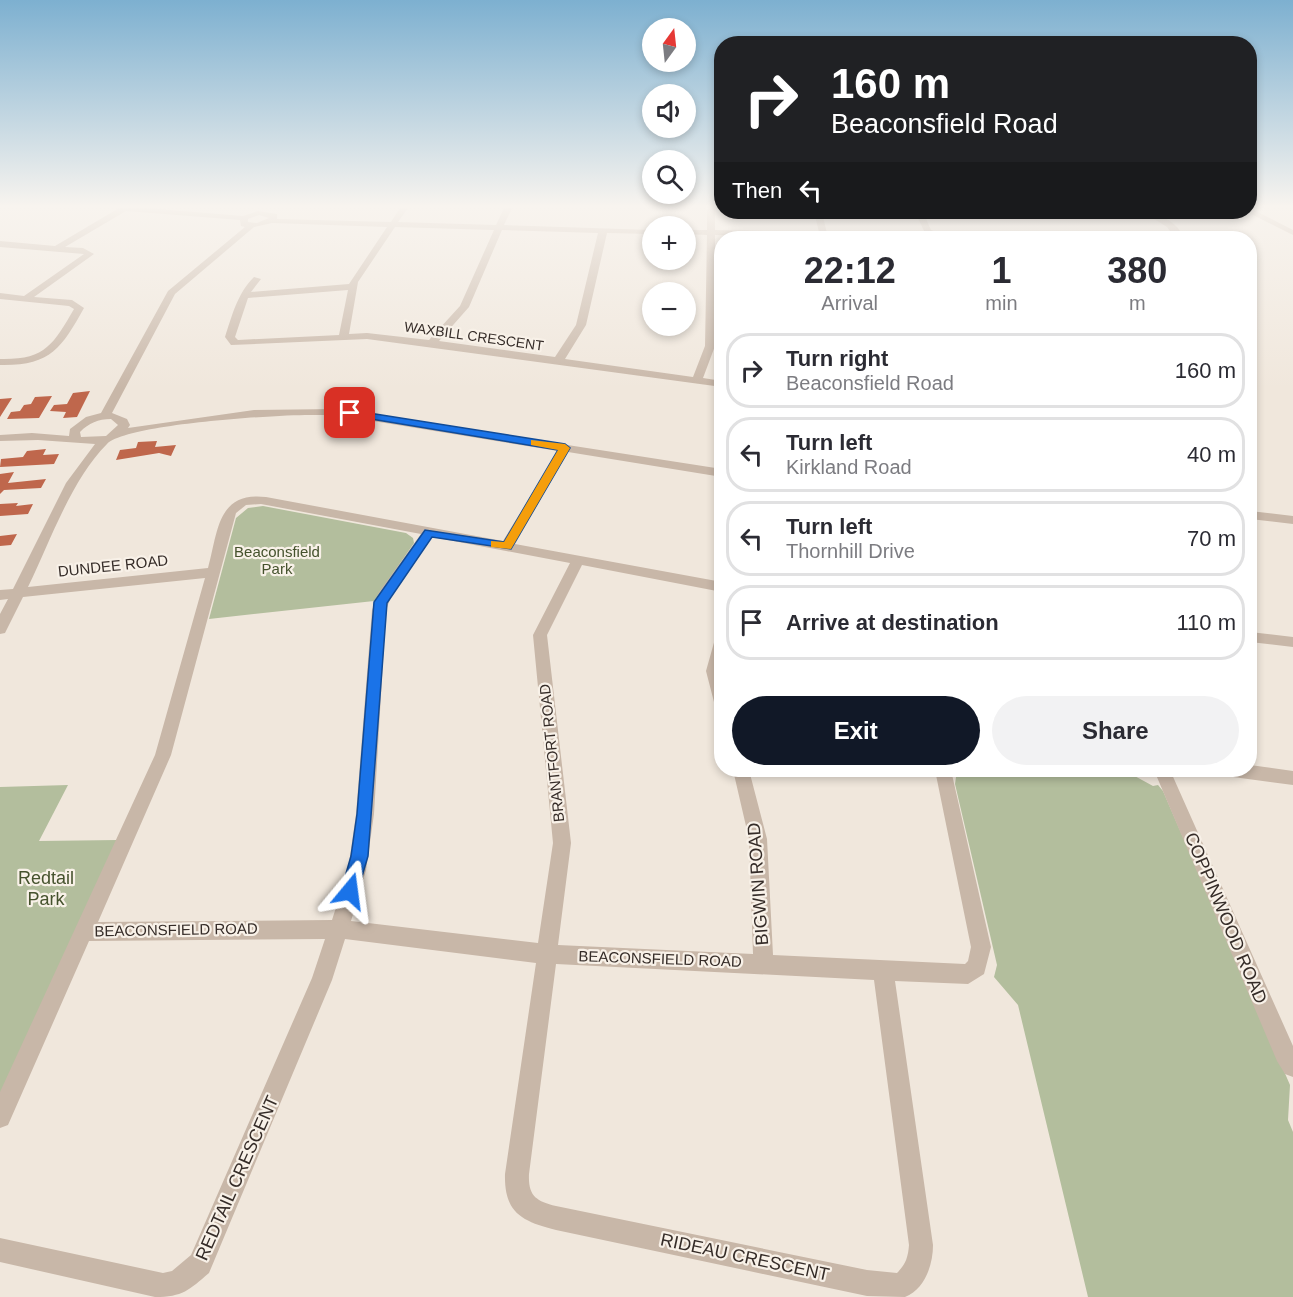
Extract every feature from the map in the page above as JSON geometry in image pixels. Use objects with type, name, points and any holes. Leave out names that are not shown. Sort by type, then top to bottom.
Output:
[{"type":"street","points":[[26,298],[70,269]]},
{"type":"street","points":[[105,416],[171,293],[200,269]]},
{"type":"street","points":[[345,335],[352,287],[364,269]]},
{"type":"street","points":[[432,343],[464,307],[481,269]]},
{"type":"street","points":[[558,361],[581,325],[594,269]]},
{"type":"street","points":[[697,381],[710,346],[711,269]]},
{"type":"street","points":[[257,279],[249,285],[245,295],[352,287]]},
{"type":"street","name":"WAXBILL CRESCENT","points":[[245,295],[230,338],[235,343],[345,335],[432,343],[714,383]]},
{"type":"street","points":[[0,296],[76,304],[79,308],[49,355],[33,361],[0,362]]},
{"type":"street","points":[[0,629],[72,483],[105,439],[117,433],[191,421],[293,412],[336,412],[714,472]]},
{"type":"street","points":[[0,438],[83,423],[105,416],[123,421],[191,421]]},
{"type":"street","points":[[117,433],[124,424],[123,421]]},
{"type":"street","points":[[72,483],[79,455],[74,431],[83,423]]},
{"type":"street","points":[[14,436],[105,439]]},
{"type":"street","points":[[507,546],[565,448]]},
{"type":"street","name":"BEACONSFIELD ROAD","points":[[714,586],[249,500],[236,504],[230,512],[163,755],[83,932],[338,929],[547,954],[763,963],[961,975],[973,970],[980,961],[981,947],[945,777]]},
{"type":"street","points":[[1257,516],[1293,520]]},
{"type":"street","name":"REDTAIL CRESCENT","points":[[0,1250],[163,1286],[178,1283],[195,1272],[205,1257],[322,980],[338,929],[360,856],[379,610],[384,596],[429,532]]},
{"type":"street","name":"BRANTFORT ROAD","points":[[547,954],[562,843],[540,635],[578,560]]},
{"type":"street","name":"DUNDEE ROAD","points":[[0,595],[213,572]]},
{"type":"street","points":[[1257,638],[1293,642]]},
{"type":"street","points":[[1257,773],[1293,778]]},
{"type":"street","name":"BIGWIN ROAD","points":[[743,777],[758,839],[763,963]]},
{"type":"street","name":"COPPINWOOD ROAD","points":[[1165,777],[1293,1066]]},
{"type":"street","points":[[0,1117],[83,932]]},
{"type":"street","name":"RIDEAU CRESCENT","points":[[547,954],[517,1174],[516,1189],[525,1208],[556,1218],[890,1287],[901,1286],[911,1278],[921,1256],[883,971]]},
{"type":"green space","name":"Beaconsfield Park","points":[[263,506],[406,533],[413,538],[414,543],[374,601],[209,619],[236,518],[248,508]]},
{"type":"green space","points":[[956,777],[1136,777],[1153,786],[1158,785],[1163,791],[1290,1085],[1288,1120],[1293,1132],[1293,1297],[1088,1297],[1018,1005],[994,977],[997,965],[955,784]]},
{"type":"green space","name":"Redtail Park","points":[[68,785],[39,841],[118,840],[0,1095],[0,787]]},
{"type":"building","points":[[90,391],[77,417],[63,418],[66,412],[50,411],[54,405],[67,404],[73,393]]},
{"type":"building","points":[[52,396],[39,418],[7,419],[11,412],[20,411],[24,405],[31,404],[35,397]]},
{"type":"building","points":[[12,398],[0,417],[0,399]]},
{"type":"building","points":[[157,441],[155,447],[176,445],[171,456],[159,453],[116,460],[120,450],[136,448],[138,442]]},
{"type":"building","points":[[46,449],[43,455],[59,454],[54,464],[0,467],[1,459],[23,457],[27,451]]},
{"type":"building","points":[[14,472],[8,483],[46,479],[41,488],[4,490],[0,494],[0,474]]},
{"type":"building","points":[[18,503],[16,506],[33,504],[28,514],[0,516],[0,504]]},
{"type":"building","points":[[17,534],[11,545],[0,546],[0,536]]},
{"type":"slow traffic","points":[[495,544],[507,546],[565,448],[534,443]]},
{"type":"route","points":[[350,413],[565,448],[507,546],[429,532],[381,602],[365,814],[360,856],[350,891]]}]
